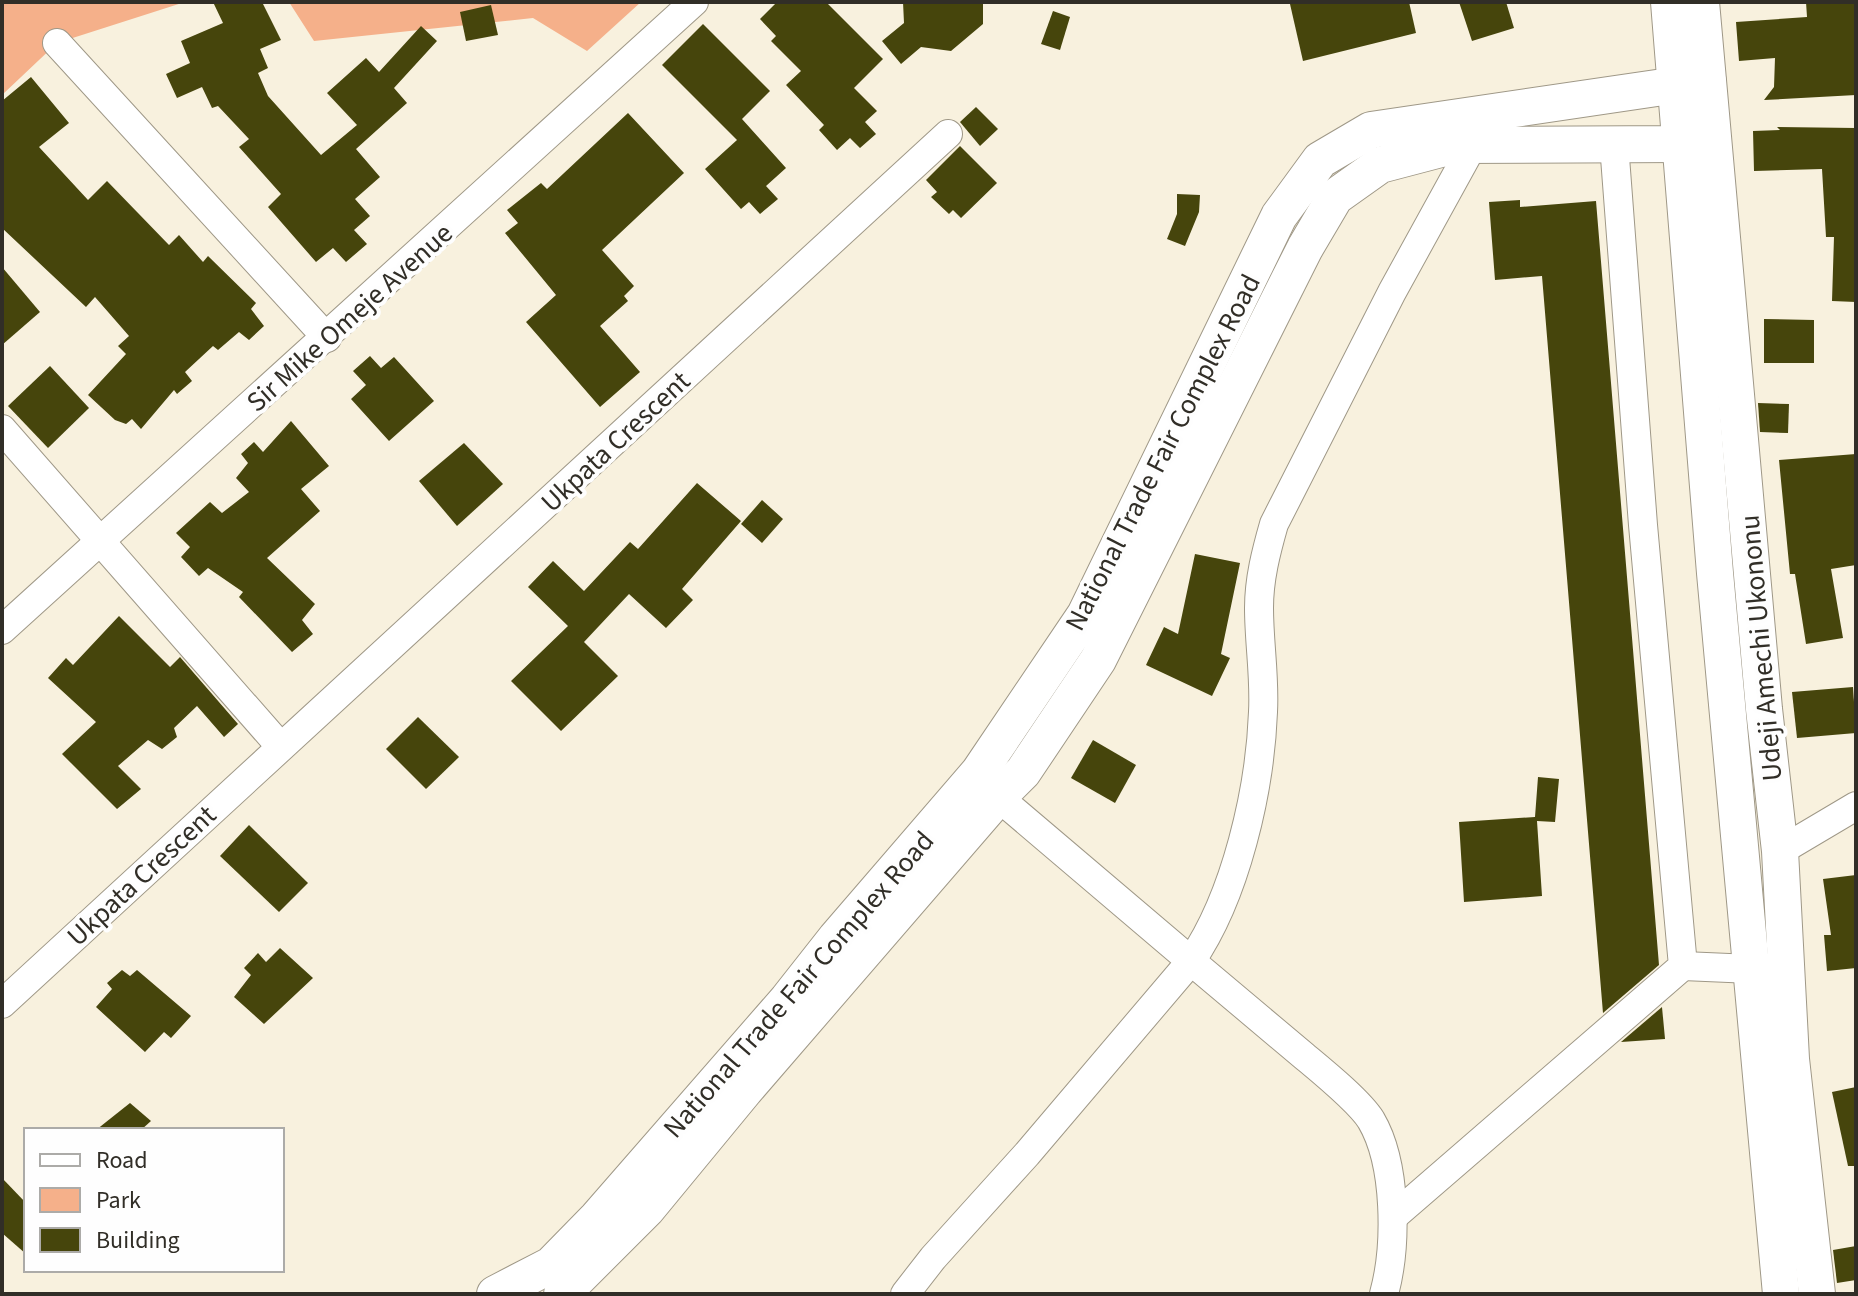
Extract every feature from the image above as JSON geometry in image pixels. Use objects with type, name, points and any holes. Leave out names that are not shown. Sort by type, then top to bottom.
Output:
[{"type":"main road","points":[[1669,2],[1692,83]]},
{"type":"main road","name":"Udeji Amechi Ukononu","points":[[1701,2],[1692,83],[1780,851],[1776,1060],[1781,1294]]},
{"type":"main road","name":"National Trade Fair Complex Road","points":[[495,1294],[551,1265],[597,1218],[788,999],[836,938],[979,772],[1085,615],[1279,216],[1320,160],[1371,130],[1692,83]]},
{"type":"main road","name":"Udeji Amechi Ukononu","points":[[1698,142],[1715,573],[1752,969],[1776,1060],[1817,1294]]},
{"type":"main road","name":"National Trade Fair Complex Road","points":[[562,1294],[647,1209],[745,1090],[1023,772],[1098,660],[1291,275],[1335,197],[1380,165],[1456,145],[1698,142]]},
{"type":"street","name":"Sir Mike Omeje Avenue","points":[[2,630],[694,2]]},
{"type":"street","points":[[57,43],[327,338]]},
{"type":"street","name":"Ukpata Crescent","points":[[2,1004],[948,134]]},
{"type":"street","points":[[905,1294],[1191,961],[1205,940],[1223,903],[1255,789],[1264,710],[1259,606],[1264,560],[1274,524],[1392,292],[1474,143]]},
{"type":"street","points":[[1614,144],[1643,525],[1683,966]]},
{"type":"street","points":[[2,429],[280,746]]},
{"type":"street","points":[[998,797],[1331,1079],[1370,1119],[1389,1170],[1393,1217],[1389,1273],[1384,1294]]},
{"type":"street","points":[[1780,851],[1856,806]]},
{"type":"street","points":[[1393,1217],[1683,966],[1752,969]]},
{"type":"green space","points":[[2,2],[185,2],[57,43],[2,95]]},
{"type":"green space","points":[[289,2],[641,2],[587,51],[533,18],[314,41]]},
{"type":"building","points":[[213,2],[262,2],[281,40],[260,49],[268,68],[258,73],[268,96],[321,155],[357,125],[327,93],[366,58],[379,72],[421,26],[437,41],[394,88],[407,103],[356,149],[380,177],[355,199],[370,216],[354,230],[367,244],[346,262],[333,248],[316,262],[268,207],[281,194],[239,147],[249,139],[218,106],[212,108],[202,87],[177,98],[166,74],[190,63],[181,41],[223,23]]},
{"type":"building","points":[[777,2],[826,2],[883,59],[854,88],[877,111],[865,122],[876,134],[860,148],[850,138],[837,150],[819,130],[824,125],[786,85],[801,71],[771,41],[776,36],[760,19]]},
{"type":"building","points":[[903,2],[983,2],[983,24],[951,51],[921,47],[901,64],[882,41],[904,23]]},
{"type":"building","points":[[1409,2],[1416,33],[1303,61],[1290,4]]},
{"type":"building","points":[[1459,2],[1506,2],[1514,28],[1472,41]]},
{"type":"building","points":[[1806,2],[1855,2],[1856,95],[1764,100],[1774,87],[1775,58],[1739,61],[1736,22],[1807,17]]},
{"type":"building","points":[[491,5],[498,35],[466,41],[460,12]]},
{"type":"building","points":[[1053,11],[1070,17],[1060,50],[1041,44]]},
{"type":"building","points":[[703,24],[770,91],[742,119],[786,168],[766,186],[778,199],[760,214],[749,202],[741,209],[705,169],[737,140],[662,65]]},
{"type":"building","points":[[31,77],[69,123],[39,147],[88,200],[107,181],[169,245],[179,235],[203,262],[208,256],[256,303],[251,309],[264,326],[249,340],[239,332],[218,350],[213,346],[185,372],[192,381],[177,394],[174,390],[141,429],[132,419],[126,424],[115,420],[88,395],[126,354],[118,346],[129,336],[95,297],[86,307],[2,228],[2,101]]},
{"type":"building","points":[[976,107],[998,129],[980,146],[960,122]]},
{"type":"building","points":[[628,113],[684,173],[602,250],[634,286],[624,296],[628,301],[600,326],[640,372],[600,407],[526,322],[556,295],[505,233],[518,223],[507,210],[541,183],[547,189]]},
{"type":"building","points":[[1777,127],[1856,128],[1856,302],[1832,301],[1834,237],[1826,237],[1822,169],[1754,171],[1753,131],[1780,130]]},
{"type":"building","points":[[960,146],[997,183],[961,218],[953,210],[949,214],[931,197],[937,192],[926,180]]},
{"type":"building","points":[[1177,194],[1200,195],[1199,212],[1185,246],[1167,239],[1177,214]]},
{"type":"building","points":[[1520,200],[1520,207],[1596,201],[1659,965],[1603,1013],[1542,276],[1495,280],[1489,202]]},
{"type":"building","points":[[2,267],[40,312],[2,345]]},
{"type":"building","points":[[1764,319],[1814,320],[1814,363],[1764,363]]},
{"type":"building","points":[[370,356],[381,368],[394,357],[434,401],[389,441],[351,399],[366,385],[353,371]]},
{"type":"building","points":[[50,366],[89,408],[48,448],[8,406]]},
{"type":"building","points":[[1758,403],[1789,404],[1788,433],[1760,432]]},
{"type":"building","points":[[291,421],[329,466],[301,489],[320,511],[267,558],[315,604],[302,620],[313,634],[292,652],[239,597],[243,592],[208,568],[199,576],[181,557],[190,547],[176,533],[210,502],[222,513],[249,492],[236,478],[248,463],[241,454],[254,442],[263,452]]},
{"type":"building","points":[[464,443],[503,484],[457,526],[419,481]]},
{"type":"building","points":[[1856,454],[1856,565],[1831,569],[1843,638],[1806,644],[1795,574],[1790,574],[1779,460]]},
{"type":"building","points":[[697,483],[741,521],[682,589],[693,600],[666,628],[629,594],[584,642],[618,676],[561,731],[511,681],[568,626],[528,587],[553,561],[584,591],[630,542],[638,549]]},
{"type":"building","points":[[762,500],[783,519],[762,543],[741,524]]},
{"type":"building","points":[[1195,554],[1240,563],[1221,654],[1230,658],[1212,696],[1146,665],[1164,627],[1178,634]]},
{"type":"building","points":[[119,616],[170,667],[180,657],[238,724],[224,737],[197,706],[174,728],[177,737],[162,749],[148,740],[118,766],[141,789],[117,809],[62,754],[96,722],[48,678],[66,658],[73,665]]},
{"type":"building","points":[[1853,687],[1856,733],[1797,738],[1792,692]]},
{"type":"building","points":[[418,717],[459,757],[426,789],[386,749]]},
{"type":"building","points":[[1093,740],[1136,765],[1115,803],[1071,778]]},
{"type":"building","points":[[1538,777],[1559,779],[1555,822],[1537,821],[1542,896],[1464,902],[1459,822],[1535,817]]},
{"type":"building","points":[[249,825],[308,883],[279,912],[220,856]]},
{"type":"building","points":[[1856,875],[1856,968],[1827,971],[1824,935],[1831,935],[1823,879]]},
{"type":"building","points":[[280,948],[313,978],[264,1024],[234,997],[251,975],[244,968],[258,953],[266,962]]},
{"type":"building","points":[[122,970],[130,976],[137,970],[191,1016],[171,1038],[164,1032],[145,1052],[96,1007],[112,989],[107,983]]},
{"type":"building","points":[[1662,1007],[1665,1039],[1621,1042]]},
{"type":"building","points":[[1856,1087],[1856,1166],[1848,1166],[1832,1092]]},
{"type":"building","points":[[130,1103],[151,1121],[143,1128],[99,1128]]},
{"type":"building","points":[[2,1178],[24,1201],[24,1252],[2,1233]]},
{"type":"building","points":[[1856,1246],[1856,1280],[1837,1283],[1833,1250]]}]
